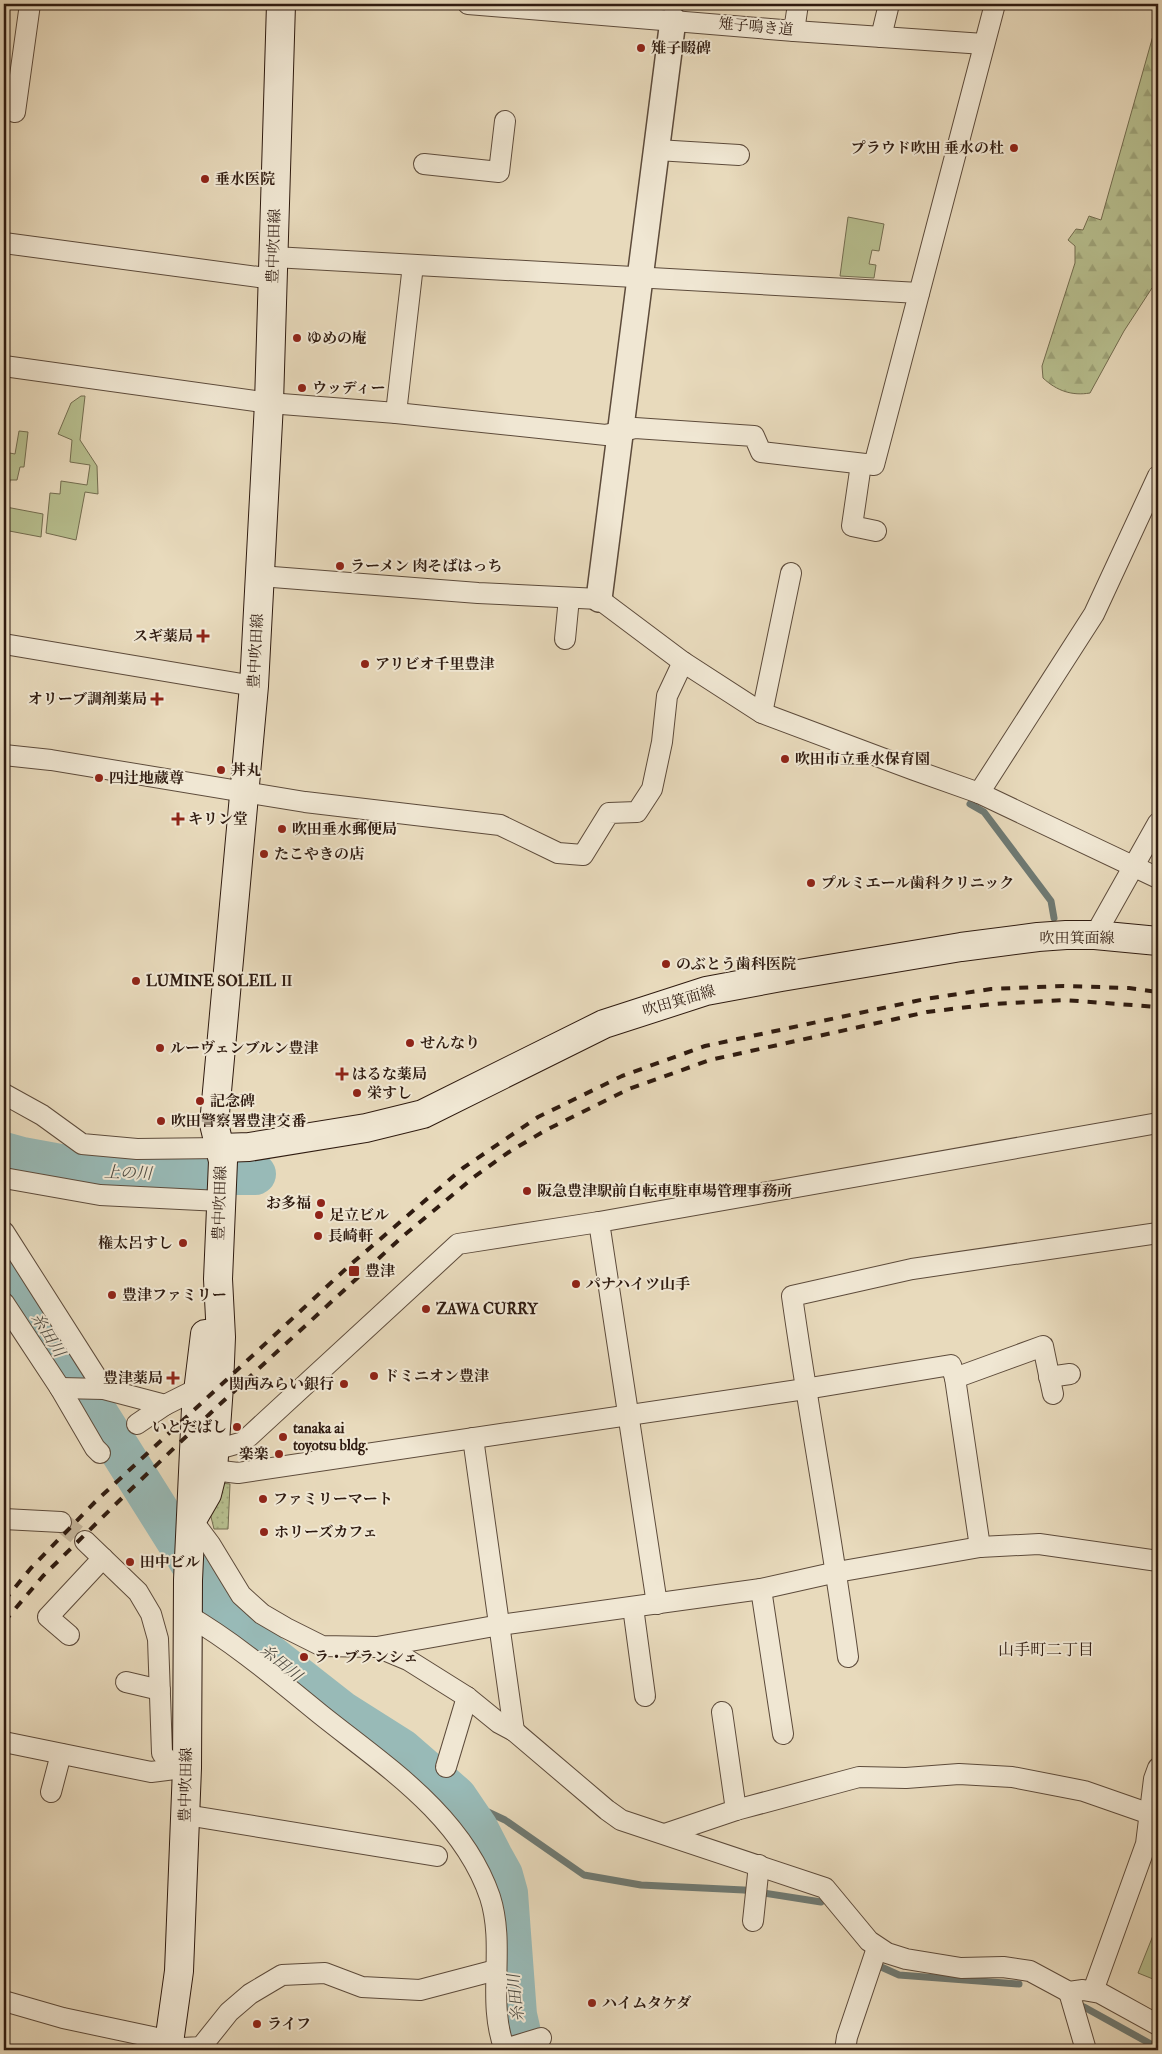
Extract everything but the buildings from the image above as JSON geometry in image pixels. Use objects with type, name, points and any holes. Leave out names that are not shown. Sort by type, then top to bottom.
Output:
[{"type":"main road","name":"豊中吹田線","points":[[191,1533],[207,1494],[214,1460],[221,1337],[218,1295],[222,1155],[214,1124],[254,686],[269,404],[281,4]]},
{"type":"main road","name":"吹田箕面線","points":[[222,1155],[248,1147],[366,1128],[423,1114],[604,1024],[706,992],[781,977],[961,947],[1048,936],[1095,935],[1158,941]]},
{"type":"main road","name":"豊中吹田線","points":[[169,2047],[180,1971],[186,1815],[180,1768],[193,1473],[204,1340],[218,1295]]},
{"type":"street","points":[[15,112],[30,4]]},
{"type":"street","name":"雉子鳴き道","points":[[468,4],[673,12],[794,31],[984,44]]},
{"type":"street","points":[[794,31],[798,4]]},
{"type":"street","points":[[881,37],[888,4]]},
{"type":"street","points":[[4,366],[269,404],[396,413],[606,435],[620,430],[635,428],[754,436],[760,452],[874,465],[995,4]]},
{"type":"street","points":[[599,599],[641,278],[673,12]]},
{"type":"street","points":[[424,164],[499,172],[505,121]]},
{"type":"street","points":[[657,150],[739,155]]},
{"type":"street","points":[[4,243],[274,268],[413,265],[919,293]]},
{"type":"street","points":[[396,413],[413,265]]},
{"type":"street","points":[[861,464],[852,526],[876,531]]},
{"type":"street","points":[[979,793],[1094,614],[1158,476]]},
{"type":"street","points":[[762,713],[791,573]]},
{"type":"street","points":[[260,576],[599,599],[683,662],[762,713],[979,793],[1158,878]]},
{"type":"street","points":[[565,638],[569,598]]},
{"type":"street","points":[[4,644],[254,686]]},
{"type":"street","points":[[4,755],[51,760],[306,802],[500,825],[558,852],[583,854],[609,814],[637,812],[652,789],[662,742],[667,696],[683,662]]},
{"type":"street","points":[[1095,935],[1158,823]]},
{"type":"street","points":[[4,1094],[42,1115],[82,1144],[222,1155]]},
{"type":"street","points":[[980,1547],[951,1365],[805,1390],[238,1473],[214,1460],[243,1442],[458,1244],[599,1222],[1158,1123]]},
{"type":"street","points":[[4,1178],[100,1195],[220,1195]]},
{"type":"street","points":[[599,1222],[657,1604]]},
{"type":"street","points":[[4,1232],[104,1389]]},
{"type":"street","points":[[848,1657],[837,1572],[805,1390],[792,1296],[912,1269],[1158,1233]]},
{"type":"street","points":[[4,1303],[60,1388],[95,1448],[100,1453]]},
{"type":"street","points":[[954,1378],[1042,1346],[1051,1386],[1070,1374]]},
{"type":"street","points":[[60,1388],[104,1389],[165,1405]]},
{"type":"street","points":[[138,1424],[165,1405],[199,1388]]},
{"type":"street","points":[[473,1438],[514,1731]]},
{"type":"street","points":[[4,1518],[61,1522]]},
{"type":"street","points":[[191,1533],[210,1544],[241,1595],[262,1614],[322,1646],[376,1647],[500,1625],[761,1588],[837,1572],[980,1547],[1039,1544],[1158,1561]]},
{"type":"street","points":[[85,1541],[138,1592],[151,1614],[158,1639],[162,1753],[180,1768]]},
{"type":"street","points":[[69,1635],[48,1617],[103,1558]]},
{"type":"street","points":[[761,1588],[783,1734]]},
{"type":"street","points":[[632,1607],[645,1696]]},
{"type":"street","points":[[187,1614],[224,1637],[369,1753],[405,1782],[451,1826],[484,1880],[495,1915],[498,2027],[505,2050],[541,2038]]},
{"type":"street","points":[[376,1647],[408,1660],[467,1698],[499,1723],[514,1731],[621,1820],[664,1834],[759,1873],[825,1888],[869,1941],[887,1953],[906,1959],[961,1968],[1003,1967],[1030,1970],[1069,1992],[1093,1991],[1158,2025]]},
{"type":"street","points":[[126,1682],[160,1690]]},
{"type":"street","points":[[446,1767],[467,1698]]},
{"type":"street","points":[[722,1712],[736,1810]]},
{"type":"street","points":[[4,1742],[151,1772],[180,1768]]},
{"type":"street","points":[[51,1792],[61,1754]]},
{"type":"street","points":[[1093,1991],[1146,1844],[1154,1779],[1158,1768]]},
{"type":"street","points":[[664,1834],[736,1810],[859,1777],[906,1778],[959,1774],[1012,1777],[1084,1791],[1150,1814]]},
{"type":"street","points":[[186,1815],[437,1856]]},
{"type":"street","points":[[754,1912],[759,1873]]},
{"type":"street","points":[[845,2050],[847,2037],[877,1948]]},
{"type":"street","points":[[4,2001],[63,2018],[157,2038],[169,2047],[200,2047],[229,2012],[250,1994],[282,1975],[325,1973],[362,1987],[420,1990],[496,1970]]},
{"type":"street","points":[[1069,1992],[1086,2050]]},
{"type":"green space","points":[[1158,18],[1158,284],[1152,288],[1124,331],[1090,393],[1077,394],[1065,392],[1043,378],[1042,366],[1075,263],[1075,246],[1068,240],[1076,229],[1083,230],[1089,216],[1101,220]]},
{"type":"green space","points":[[848,217],[884,224],[879,251],[872,250],[869,264],[876,265],[874,278],[840,276]]},
{"type":"green space","points":[[81,396],[85,396],[80,440],[97,466],[98,494],[85,492],[76,540],[46,533],[50,493],[60,494],[61,481],[87,485],[90,465],[70,462],[72,440],[58,434],[71,403]]},
{"type":"green space","points":[[19,431],[28,432],[24,467],[20,467],[17,480],[10,480],[6,507],[43,514],[41,537],[4,530],[4,452],[15,454]]},
{"type":"green space","points":[[220,1483],[230,1484],[228,1529],[214,1529],[210,1513]]},
{"type":"green space","points":[[1158,1923],[1158,1981],[1138,1973]]},
{"type":"waterway","points":[[970,804],[984,812],[1051,901],[1054,918]]},
{"type":"waterway","name":"上の川","points":[[4,1153],[109,1174],[255,1174]]},
{"type":"waterway","name":"糸田川","points":[[4,1265],[208,1590],[259,1647],[342,1712],[402,1750],[456,1797],[477,1828],[502,1875],[507,1893],[516,2015],[524,2050]]},
{"type":"waterway","points":[[456,1797],[505,1820],[584,1875],[641,1885],[744,1890],[821,1902]]},
{"type":"waterway","points":[[879,1966],[899,1975],[1019,1984]]},
{"type":"waterway","points":[[1084,2007],[1158,2048]]},
{"type":"tunnel","points":[[61,1522],[85,1541]]},
{"type":"railway","points":[[4,1601],[31,1568],[95,1502],[350,1265],[463,1168],[538,1117],[622,1076],[705,1046],[925,999],[991,989],[1064,986],[1129,988],[1158,992]]},
{"type":"railway","points":[[4,1622],[43,1576],[123,1497],[218,1406],[402,1237],[474,1177],[509,1152],[546,1130],[629,1089],[710,1060],[927,1012],[993,1004],[1064,1000],[1158,1007]]},
{"type":"place","name":"雉子畷碑","points":[[641,48]]},
{"type":"place","name":"プラウド吹田 垂水の杜","points":[[1014,148]]},
{"type":"place","name":"垂水医院","points":[[205,179]]},
{"type":"place","name":"ゆめの庵","points":[[297,338]]},
{"type":"place","name":"ウッディー","points":[[302,388]]},
{"type":"place","name":"ラーメン 肉そばはっち","points":[[340,566]]},
{"type":"place","name":"スギ薬局","points":[[203,636]]},
{"type":"place","name":"アリビオ千里豊津","points":[[365,664]]},
{"type":"place","name":"オリーブ調剤薬局","points":[[157,699]]},
{"type":"place","name":"吹田市立垂水保育園","points":[[785,759]]},
{"type":"place","name":"丼丸","points":[[221,770]]},
{"type":"place","name":"四辻地蔵尊","points":[[99,778]]},
{"type":"place","name":"キリン堂","points":[[178,819]]},
{"type":"place","name":"吹田垂水郵便局","points":[[282,829]]},
{"type":"place","name":"たこやきの店","points":[[264,854]]},
{"type":"place","name":"プルミエール歯科クリニック","points":[[811,883]]},
{"type":"place","name":"のぶとう歯科医院","points":[[666,964]]},
{"type":"place","name":"LUMINE SOLEIL Ⅱ","points":[[136,981]]},
{"type":"place","name":"せんなり","points":[[410,1043]]},
{"type":"place","name":"ルーヴェンブルン豊津","points":[[160,1048]]},
{"type":"place","name":"はるな薬局","points":[[342,1074]]},
{"type":"place","name":"栄すし","points":[[357,1093]]},
{"type":"place","name":"記念碑","points":[[200,1101]]},
{"type":"place","name":"吹田警察署豊津交番","points":[[161,1121]]},
{"type":"place","name":"阪急豊津駅前自転車駐車場管理事務所","points":[[527,1191]]},
{"type":"place","name":"お多福","points":[[321,1203]]},
{"type":"place","name":"足立ビル","points":[[319,1215]]},
{"type":"place","name":"長崎軒","points":[[318,1236]]},
{"type":"place","name":"権太呂すし","points":[[183,1243]]},
{"type":"place","name":"豊津","points":[[354,1271]]},
{"type":"place","name":"パナハイツ山手","points":[[576,1284]]},
{"type":"place","name":"豊津ファミリー","points":[[112,1295]]},
{"type":"place","name":"ZAWA CURRY","points":[[426,1309]]},
{"type":"place","name":"ドミニオン豊津","points":[[374,1376]]},
{"type":"place","name":"豊津薬局","points":[[173,1378]]},
{"type":"place","name":"関西みらい銀行","points":[[344,1384]]},
{"type":"place","name":"いとだばし","points":[[237,1427]]},
{"type":"place","name":"tanaka ai toyotsu bldg.","points":[[283,1437]]},
{"type":"place","name":"楽楽","points":[[279,1454]]},
{"type":"place","name":"ファミリーマート","points":[[263,1499]]},
{"type":"place","name":"ホリーズカフェ","points":[[264,1532]]},
{"type":"place","name":"田中ビル","points":[[130,1562]]},
{"type":"place","name":"ラ・ブランシェ","points":[[304,1657]]},
{"type":"place","name":"ハイムタケダ","points":[[592,2003]]},
{"type":"place","name":"ライフ","points":[[257,2024]]},
{"type":"district","name":"山手町二丁目","points":[[1046,1650]]}]
